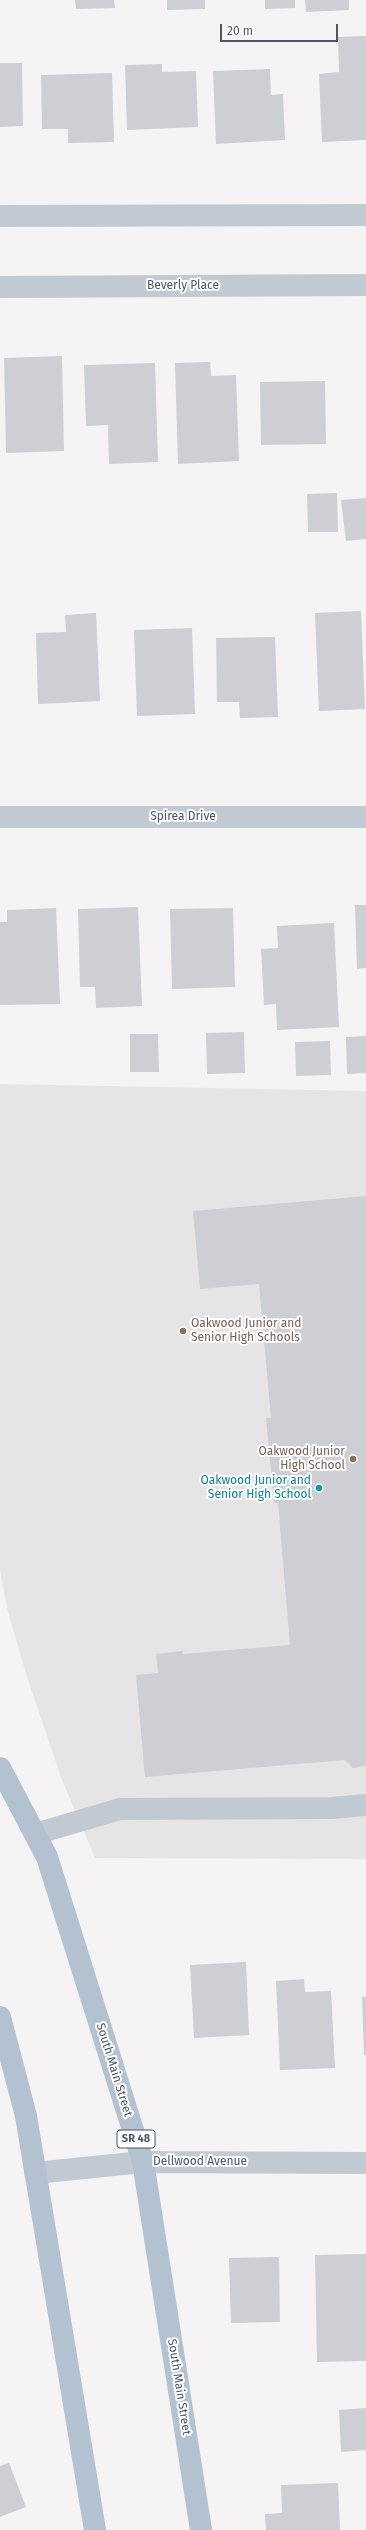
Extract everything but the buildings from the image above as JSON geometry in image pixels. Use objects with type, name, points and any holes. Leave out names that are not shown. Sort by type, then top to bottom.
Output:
[{"type":"main road","name":"South Main Street","points":[[0,1768],[47,1857],[143,2162],[201,2530]]},
{"type":"main road","points":[[0,2018],[26,2116],[95,2530]]},
{"type":"street","points":[[0,216],[366,215]]},
{"type":"street","name":"Beverly Place","points":[[0,287],[366,285]]},
{"type":"street","name":"Spirea Drive","points":[[0,817],[366,817]]},
{"type":"street","points":[[35,1834],[120,1809],[332,1808],[366,1805]]},
{"type":"street","name":"Dellwood Avenue","points":[[35,2173],[143,2162],[366,2163]]},
{"type":"shaded area","name":"Oakwood Junior and Senior High Schools","points":[[0,1084],[366,1091],[366,1859],[95,1858],[62,1780],[28,1680],[8,1612],[0,1571]]},
{"type":"place","name":"Oakwood Junior and Senior High Schools","points":[[183,1331]]},
{"type":"place","name":"Oakwood Junior High School","points":[[353,1459]]},
{"type":"place","name":"Oakwood Junior and Senior High School","points":[[319,1488]]}]
